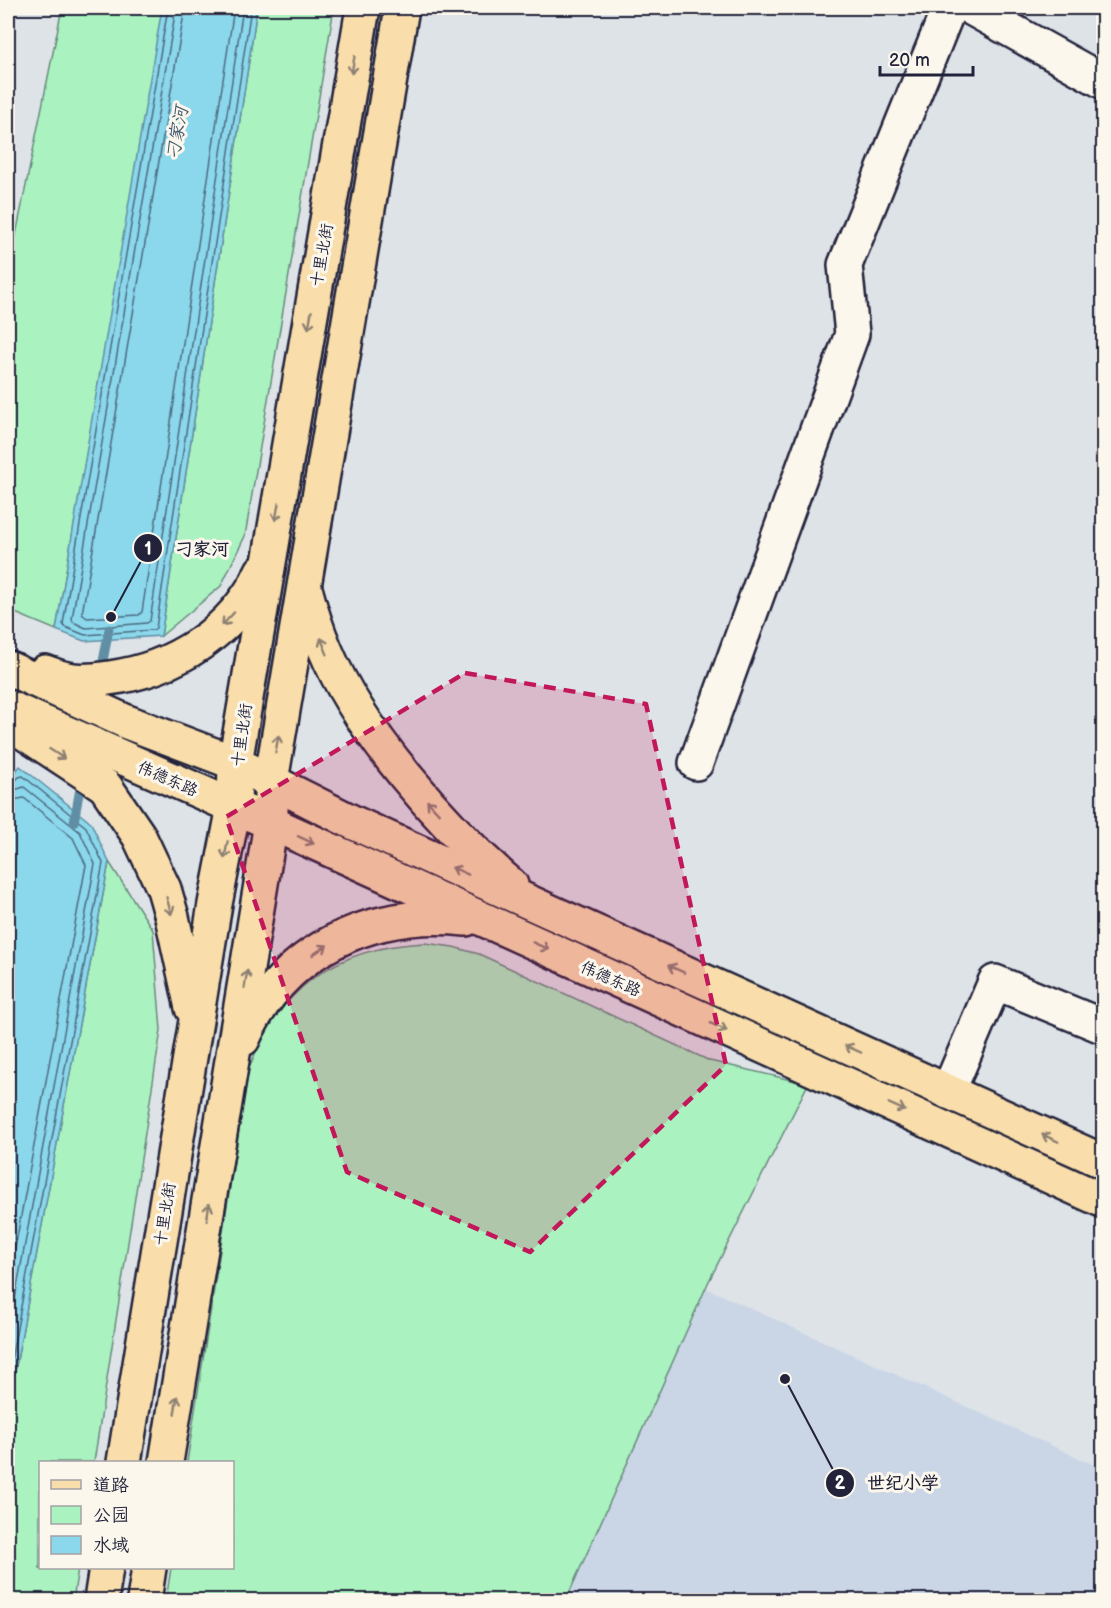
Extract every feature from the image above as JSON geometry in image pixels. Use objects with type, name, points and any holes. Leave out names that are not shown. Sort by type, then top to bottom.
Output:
[{"type":"main road","name":"十里北街","points":[[124,1461],[215,904],[234,807],[235,763],[363,8]]},
{"type":"main road","points":[[166,1461],[271,824],[271,781],[402,8]]},
{"type":"main road","points":[[10,667],[69,680],[106,679],[153,669],[186,652],[225,624],[249,594],[270,553]]},
{"type":"main road","points":[[304,586],[325,650],[340,680],[389,753],[426,799],[461,837],[536,905]]},
{"type":"main road","points":[[10,667],[127,722],[235,763],[352,822],[1104,1162]]},
{"type":"main road","points":[[9,713],[105,786],[139,836],[164,889],[196,1025]]},
{"type":"main road","name":"伟德东路","points":[[9,713],[118,756],[234,807],[1104,1200]]},
{"type":"main road","points":[[229,1081],[237,1053],[249,1026],[265,1001],[283,979],[305,959],[329,943],[384,922],[412,917],[442,916],[499,927]]},
{"type":"main road","points":[[101,1600],[106,1569]]},
{"type":"main road","points":[[144,1600],[149,1569]]},
{"type":"street","points":[[696,763],[852,334],[845,264],[949,8]]},
{"type":"street","points":[[972,8],[1104,82]]},
{"type":"street","points":[[948,1092],[994,982],[1102,1026],[1104,1021]]},
{"type":"highlighted area","points":[[465,673],[646,704],[726,1065],[530,1252],[347,1172],[226,817]]},
{"type":"shaded area","points":[[706,1288],[1103,1469],[1103,1600],[566,1600]]},
{"type":"green space","points":[[62,8],[162,8],[163,12],[56,630],[8,610],[8,274]]},
{"type":"green space","points":[[257,8],[334,8],[245,536],[221,586],[161,636]]},
{"type":"green space","points":[[109,862],[153,930],[161,1030],[94,1461],[39,1461],[39,1569],[78,1569],[73,1600],[8,1600],[8,1409]]},
{"type":"green space","points":[[425,943],[479,954],[710,1061],[808,1084],[708,1283],[566,1600],[166,1600],[171,1569],[234,1569],[234,1461],[187,1461],[248,1071],[276,1016],[294,995],[315,977],[338,963],[364,953],[393,946]]},
{"type":"water","points":[[162,8],[257,8],[161,636],[84,641],[56,630]]},
{"type":"water","points":[[20,766],[91,823],[109,862],[8,1409],[8,782]]},
{"type":"waterway","name":"刁家河","points":[[101,672],[109,629]]},
{"type":"waterway","name":"刁家河","points":[[74,822],[82,777]]},
{"type":"place","name":"刁家河","points":[[111,617]]},
{"type":"place","name":"世纪小学","points":[[785,1379]]}]
